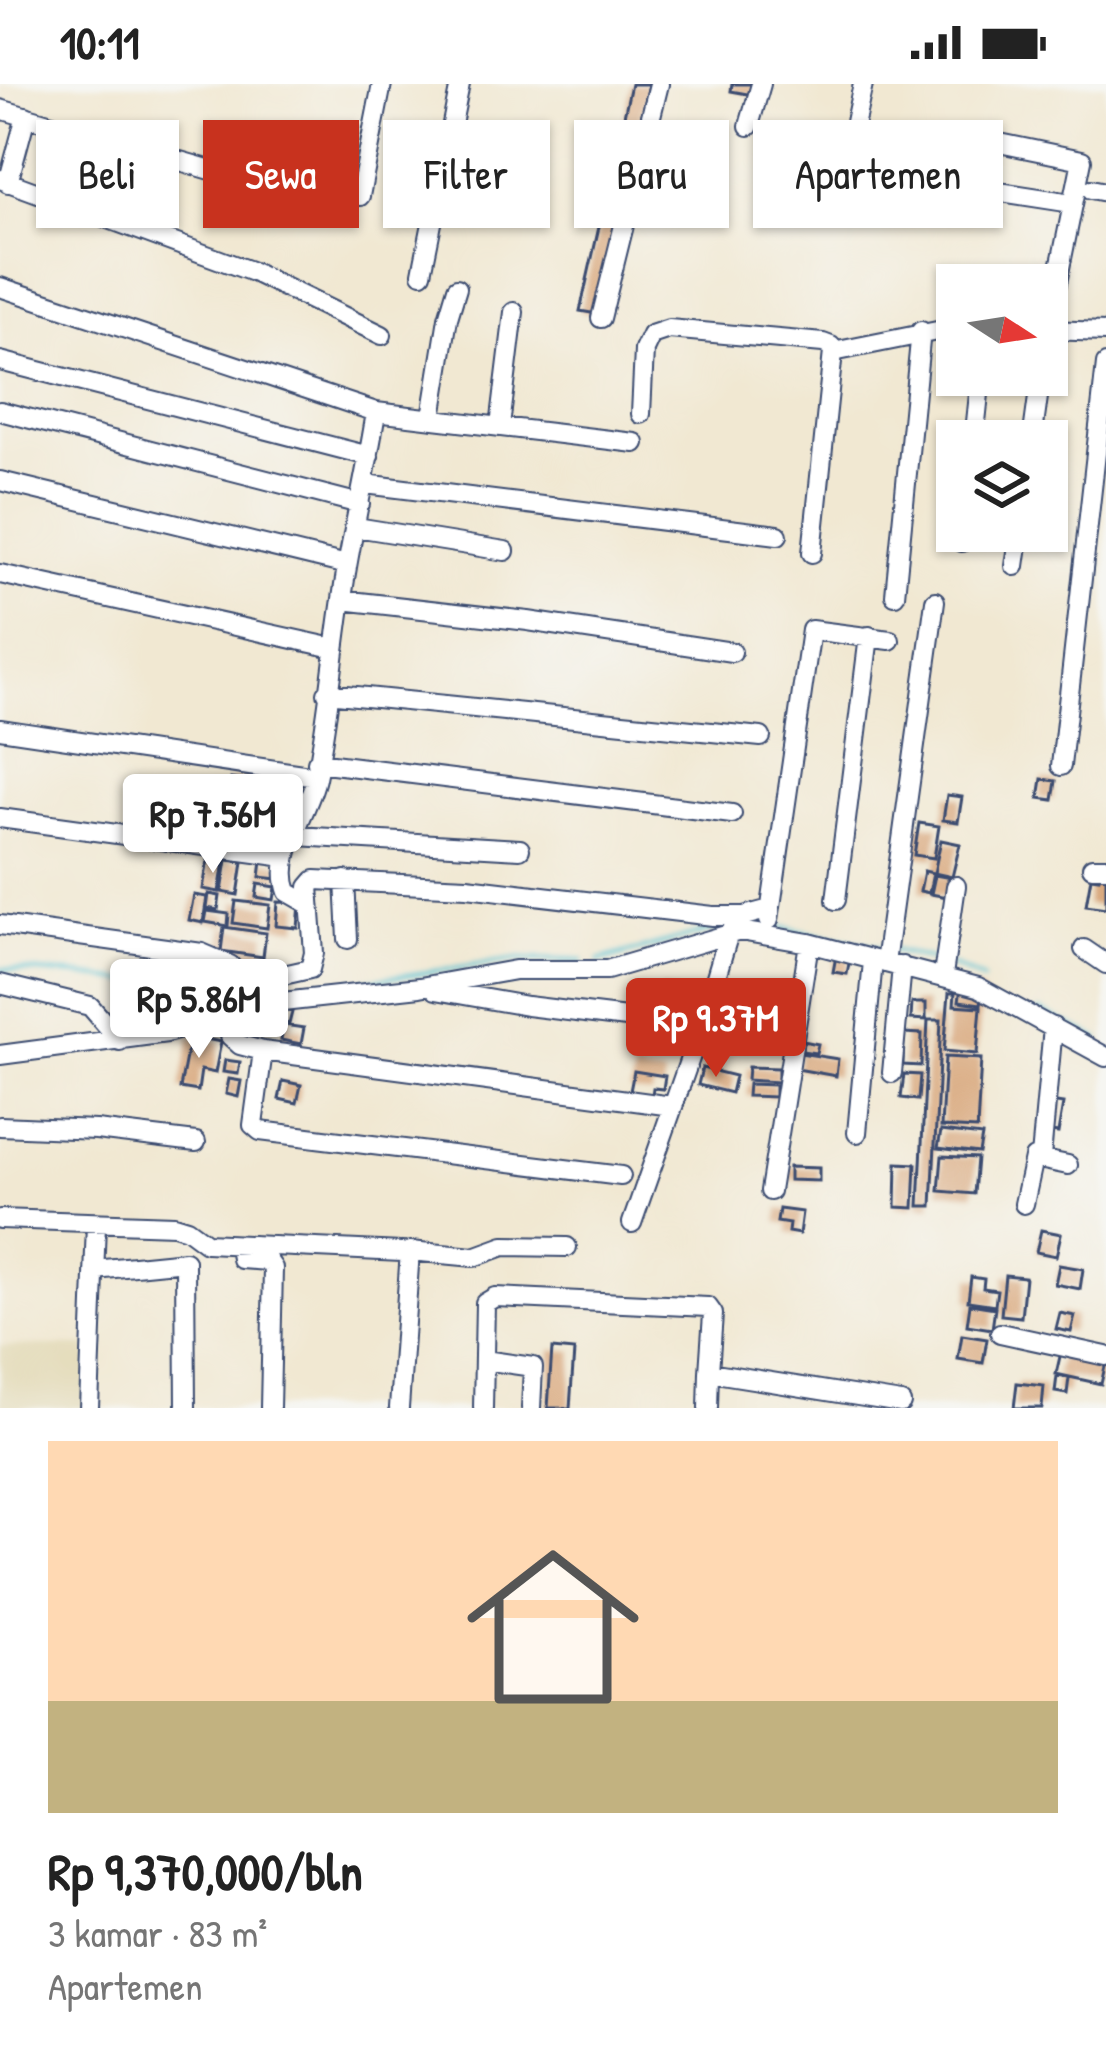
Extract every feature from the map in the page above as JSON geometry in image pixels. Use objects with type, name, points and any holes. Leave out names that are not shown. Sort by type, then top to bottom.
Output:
[{"type":"street","points":[[360,196],[382,84]]},
{"type":"street","points":[[422,273],[460,84]]},
{"type":"street","points":[[601,318],[659,84]]},
{"type":"street","points":[[749,126],[761,84]]},
{"type":"street","points":[[855,120],[863,84]]},
{"type":"street","points":[[0,109],[203,168]]},
{"type":"street","points":[[26,116],[4,181],[253,272],[382,335]]},
{"type":"street","points":[[1003,143],[1083,162],[1060,264]]},
{"type":"street","points":[[1003,192],[1072,202]]},
{"type":"street","points":[[0,287],[376,412],[635,443]]},
{"type":"street","points":[[432,417],[457,288]]},
{"type":"street","points":[[500,426],[514,312]]},
{"type":"street","points":[[641,414],[644,350],[651,335],[668,329],[831,346],[812,553]]},
{"type":"street","points":[[832,352],[936,329]]},
{"type":"street","points":[[896,595],[921,331]]},
{"type":"street","points":[[1068,331],[1106,332]]},
{"type":"street","points":[[0,362],[369,456]]},
{"type":"street","points":[[1061,766],[1106,364]]},
{"type":"street","points":[[0,411],[360,504]]},
{"type":"street","points":[[309,904],[288,892],[285,857],[297,836],[317,769],[347,565],[376,412]]},
{"type":"street","points":[[0,481],[347,565]]},
{"type":"street","points":[[365,484],[778,535]]},
{"type":"street","points":[[356,527],[505,551]]},
{"type":"street","points":[[1015,566],[1017,552]]},
{"type":"street","points":[[0,574],[334,648]]},
{"type":"street","points":[[342,600],[528,621],[731,652]]},
{"type":"street","points":[[857,1133],[887,958],[935,602]]},
{"type":"street","points":[[768,923],[809,634],[815,628],[890,640]]},
{"type":"street","points":[[836,900],[869,637]]},
{"type":"street","points":[[327,693],[760,737]]},
{"type":"street","points":[[0,729],[732,814]]},
{"type":"street","points":[[0,818],[285,857]]},
{"type":"street","points":[[297,836],[520,849]]},
{"type":"street","points":[[345,880],[348,939]]},
{"type":"street","points":[[0,1055],[167,1033],[310,969],[314,953],[310,883],[345,880],[467,886],[744,916],[808,943],[944,968],[1106,1057]]},
{"type":"street","points":[[944,968],[956,886]]},
{"type":"street","points":[[233,1001],[264,1004],[420,987],[515,970],[607,970],[768,923]]},
{"type":"street","points":[[0,925],[202,953],[230,965],[233,1041],[263,1052],[672,1106]]},
{"type":"street","points":[[632,1223],[729,933]]},
{"type":"street","points":[[770,1191],[808,943]]},
{"type":"street","points":[[1084,950],[1106,964]]},
{"type":"street","points":[[887,958],[892,1073]]},
{"type":"street","points":[[0,984],[90,1006],[119,1041]]},
{"type":"street","points":[[420,987],[527,1006],[701,1027]]},
{"type":"street","points":[[1041,1157],[1053,1027]]},
{"type":"street","points":[[263,1052],[253,1125],[260,1131],[621,1176]]},
{"type":"street","points":[[0,1126],[96,1130],[196,1142]]},
{"type":"street","points":[[1024,1204],[1031,1162],[1041,1157],[1068,1165]]},
{"type":"street","points":[[0,1219],[175,1225],[206,1244],[402,1252]]},
{"type":"street","points":[[89,1408],[96,1224]]},
{"type":"street","points":[[239,1244],[241,1259],[268,1261],[273,1268],[270,1408]]},
{"type":"street","points":[[399,1408],[410,1251],[474,1257],[504,1246],[567,1247]]},
{"type":"street","points":[[95,1270],[185,1261],[186,1408]]},
{"type":"street","points":[[483,1408],[485,1303],[490,1298],[705,1307],[713,1314],[708,1408]]},
{"type":"street","points":[[1000,1333],[1106,1356]]},
{"type":"street","points":[[484,1360],[532,1367],[531,1408]]},
{"type":"street","points":[[710,1372],[901,1403]]},
{"type":"shaded area","points":[[0,1346],[86,1346],[97,1408],[0,1408]]},
{"type":"building","points":[[631,84],[649,84],[641,120],[623,120]]},
{"type":"building","points":[[732,84],[755,84],[753,95],[731,91]]},
{"type":"building","points":[[599,228],[616,228],[597,314],[580,311]]},
{"type":"building","points":[[231,779],[252,781],[249,807],[229,805]]},
{"type":"building","points":[[1042,779],[1056,781],[1053,800],[1039,798]]},
{"type":"building","points":[[947,795],[962,797],[958,822],[943,820]]},
{"type":"building","points":[[189,823],[214,827],[212,841],[187,837]]},
{"type":"building","points":[[919,823],[939,826],[934,858],[914,855]]},
{"type":"building","points":[[219,826],[246,830],[244,844],[217,841]]},
{"type":"building","points":[[941,840],[960,844],[952,877],[934,873]]},
{"type":"building","points":[[208,860],[224,863],[219,892],[203,889]]},
{"type":"building","points":[[227,860],[243,862],[238,895],[222,892]]},
{"type":"building","points":[[262,861],[280,863],[278,879],[260,877]]},
{"type":"building","points":[[924,871],[933,873],[929,893],[920,891]]},
{"type":"building","points":[[935,875],[951,878],[947,897],[931,894]]},
{"type":"building","points":[[1106,875],[1106,908],[1086,905],[1091,877]]},
{"type":"building","points":[[258,884],[276,887],[274,900],[256,897]]},
{"type":"building","points":[[209,894],[220,896],[218,910],[207,908]]},
{"type":"building","points":[[194,895],[207,897],[203,923],[189,920]]},
{"type":"building","points":[[236,901],[270,905],[267,928],[233,923]]},
{"type":"building","points":[[278,902],[300,903],[298,928],[276,926]]},
{"type":"building","points":[[207,911],[229,914],[228,926],[205,922]]},
{"type":"building","points":[[224,927],[266,933],[263,957],[221,951]]},
{"type":"building","points":[[836,956],[850,958],[847,974],[833,972]]},
{"type":"building","points":[[961,987],[983,991],[981,1004],[959,1001]]},
{"type":"building","points":[[661,988],[684,993],[679,1020],[658,1015]]},
{"type":"building","points":[[949,993],[955,993],[954,1005],[981,1007],[977,1054],[944,1051]]},
{"type":"building","points":[[912,1003],[926,1003],[926,1020],[911,1019]]},
{"type":"building","points":[[275,1008],[292,1012],[289,1024],[272,1020]]},
{"type":"building","points":[[713,1019],[757,1030],[753,1048],[708,1036]]},
{"type":"building","points":[[928,1020],[941,1020],[932,1206],[919,1206]]},
{"type":"building","points":[[284,1025],[304,1028],[301,1044],[281,1040]]},
{"type":"building","points":[[904,1033],[922,1034],[921,1066],[903,1065]]},
{"type":"building","points":[[190,1036],[221,1042],[215,1073],[201,1070],[198,1091],[180,1088]]},
{"type":"building","points":[[803,1041],[818,1044],[816,1053],[802,1051]]},
{"type":"building","points":[[800,1053],[838,1059],[836,1076],[797,1069]]},
{"type":"building","points":[[945,1057],[981,1059],[977,1129],[941,1127]]},
{"type":"building","points":[[225,1060],[240,1062],[238,1074],[223,1072]]},
{"type":"building","points":[[748,1067],[778,1068],[778,1082],[747,1080]]},
{"type":"building","points":[[702,1068],[735,1076],[731,1093],[698,1085]]},
{"type":"building","points":[[634,1071],[665,1076],[663,1089],[653,1088],[652,1095],[630,1091]]},
{"type":"building","points":[[904,1074],[920,1075],[918,1100],[901,1098]]},
{"type":"building","points":[[229,1079],[241,1081],[238,1097],[226,1094]]},
{"type":"building","points":[[283,1081],[301,1085],[297,1103],[279,1099]]},
{"type":"building","points":[[748,1084],[775,1085],[775,1097],[747,1096]]},
{"type":"building","points":[[1050,1102],[1063,1104],[1058,1133],[1044,1131]]},
{"type":"building","points":[[941,1131],[982,1136],[979,1153],[938,1148]]},
{"type":"building","points":[[942,1156],[977,1158],[974,1194],[939,1191]]},
{"type":"building","points":[[897,1163],[916,1164],[914,1208],[896,1207]]},
{"type":"building","points":[[789,1167],[819,1168],[819,1181],[789,1180]]},
{"type":"building","points":[[779,1209],[802,1212],[799,1234],[788,1232],[789,1224],[777,1222]]},
{"type":"building","points":[[1041,1230],[1061,1234],[1056,1256],[1036,1252]]},
{"type":"building","points":[[1059,1265],[1083,1269],[1080,1289],[1055,1284]]},
{"type":"building","points":[[1005,1275],[1025,1277],[1021,1317],[1001,1315]]},
{"type":"building","points":[[971,1277],[984,1279],[983,1288],[997,1290],[995,1305],[968,1301]]},
{"type":"building","points":[[970,1304],[995,1308],[992,1329],[967,1325]]},
{"type":"building","points":[[1060,1313],[1075,1316],[1071,1332],[1056,1329]]},
{"type":"building","points":[[962,1335],[987,1339],[983,1363],[958,1359]]},
{"type":"building","points":[[552,1349],[574,1351],[570,1408],[548,1408]]},
{"type":"building","points":[[1061,1352],[1106,1362],[1101,1384],[1056,1374]]},
{"type":"building","points":[[1057,1376],[1069,1378],[1067,1394],[1055,1392]]},
{"type":"building","points":[[1017,1383],[1044,1386],[1042,1408],[1014,1408]]},
{"type":"waterway","points":[[599,961],[727,926]]},
{"type":"waterway","points":[[774,926],[880,948]]},
{"type":"waterway","points":[[892,950],[939,962]]},
{"type":"waterway","points":[[272,994],[520,959],[582,961]]},
{"type":"waterway","points":[[950,965],[983,980]]},
{"type":"waterway","points":[[0,969],[227,995]]},
{"type":"waterway","points":[[1040,1011],[1098,1039]]}]
